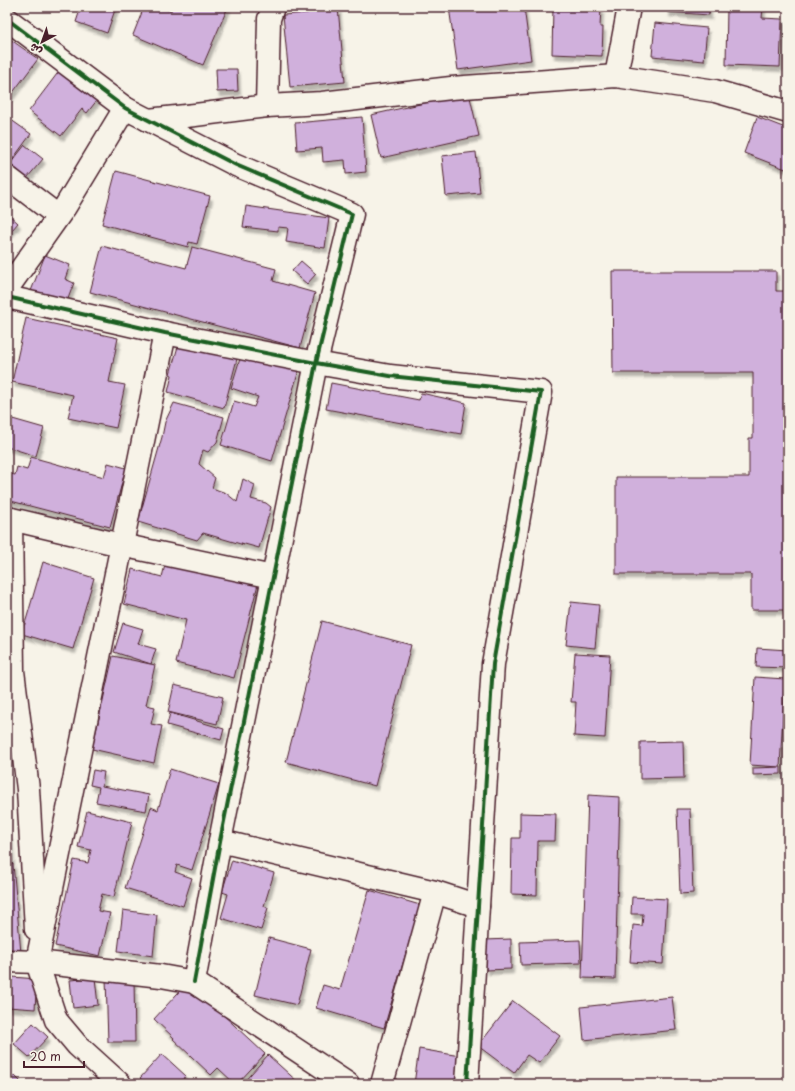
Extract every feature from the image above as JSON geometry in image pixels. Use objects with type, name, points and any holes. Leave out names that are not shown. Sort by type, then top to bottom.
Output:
[{"type":"street","points":[[267,106],[268,19],[273,7]]},
{"type":"street","points":[[616,76],[629,7]]},
{"type":"street","points":[[7,19],[125,108],[236,165],[352,214],[316,363],[220,841],[194,982]]},
{"type":"street","points":[[148,120],[267,106],[322,103],[451,88],[616,76],[715,90],[788,112]]},
{"type":"street","points":[[7,289],[58,216],[125,108]]},
{"type":"street","points":[[7,178],[58,216]]},
{"type":"street","points":[[7,297],[165,334],[316,363],[390,376],[541,392],[493,664],[468,1084]]},
{"type":"street","points":[[37,962],[165,334]]},
{"type":"street","points":[[120,1084],[78,1045],[56,1020],[37,962],[28,790],[12,671],[9,519],[121,545],[273,577]]},
{"type":"street","points":[[220,841],[435,892],[478,906]]},
{"type":"street","points":[[382,1084],[435,892]]},
{"type":"street","points":[[7,962],[37,962],[161,976],[194,982],[348,1084]]},
{"type":"building","points":[[81,7],[116,7],[107,33],[76,22]]},
{"type":"building","points":[[144,7],[161,7],[171,11],[172,7],[228,7],[203,65],[133,35]]},
{"type":"building","points":[[449,7],[524,7],[531,60],[458,70]]},
{"type":"building","points":[[553,7],[601,7],[600,27],[603,27],[602,56],[552,54]]},
{"type":"building","points":[[668,7],[709,7],[709,15],[667,12]]},
{"type":"building","points":[[727,7],[763,7],[762,18],[782,19],[780,67],[726,65]]},
{"type":"building","points":[[338,8],[345,82],[290,87],[283,15]]},
{"type":"building","points":[[655,23],[707,28],[704,61],[652,56]]},
{"type":"building","points":[[7,37],[38,59],[8,99],[7,99]]},
{"type":"building","points":[[216,69],[237,69],[238,91],[217,92]]},
{"type":"building","points":[[60,70],[98,99],[87,113],[82,109],[61,136],[29,111]]},
{"type":"building","points":[[469,93],[479,136],[381,158],[371,115]]},
{"type":"building","points":[[7,117],[31,134],[7,167]]},
{"type":"building","points":[[362,117],[366,172],[346,174],[345,160],[323,162],[322,148],[297,150],[295,123]]},
{"type":"building","points":[[757,117],[788,129],[788,170],[744,153]]},
{"type":"building","points":[[25,145],[43,159],[27,178],[10,164]]},
{"type":"building","points":[[476,152],[480,193],[446,196],[442,156]]},
{"type":"building","points":[[116,171],[210,196],[197,244],[189,242],[188,247],[102,224]]},
{"type":"building","points":[[246,206],[329,218],[325,248],[286,242],[288,228],[278,227],[278,231],[243,227]]},
{"type":"building","points":[[7,213],[18,223],[7,236]]},
{"type":"building","points":[[102,246],[186,268],[192,247],[276,269],[273,281],[315,293],[300,348],[90,292]]},
{"type":"building","points":[[45,255],[70,265],[65,279],[74,283],[66,304],[31,291]]},
{"type":"building","points":[[301,261],[316,274],[307,284],[292,271]]},
{"type":"building","points":[[612,271],[776,271],[776,291],[788,291],[788,610],[751,610],[751,574],[616,574],[616,477],[749,477],[749,438],[753,438],[753,373],[613,373]]},
{"type":"building","points":[[26,318],[118,338],[109,382],[125,385],[116,428],[68,418],[73,395],[12,382]]},
{"type":"building","points":[[179,343],[237,359],[224,408],[168,392],[172,375],[170,374]]},
{"type":"building","points":[[242,352],[299,370],[272,461],[221,445],[234,401],[254,407],[258,397],[231,388]]},
{"type":"building","points":[[331,383],[419,400],[421,393],[466,403],[461,434],[326,409]]},
{"type":"building","points":[[174,403],[224,417],[217,442],[208,452],[203,450],[199,464],[215,478],[212,488],[226,493],[237,502],[243,479],[255,485],[251,499],[266,503],[271,507],[259,548],[203,533],[197,540],[138,522],[165,422]]},
{"type":"building","points":[[9,418],[44,428],[36,456],[7,447],[7,423]]},
{"type":"building","points":[[31,457],[104,477],[108,463],[126,468],[110,527],[7,500],[7,473],[15,475],[17,467],[27,470]]},
{"type":"building","points":[[166,561],[258,584],[234,678],[176,663],[186,620],[124,604],[132,569],[162,577]]},
{"type":"building","points":[[43,562],[94,578],[73,649],[22,634]]},
{"type":"building","points":[[571,602],[599,605],[595,648],[566,645]]},
{"type":"building","points":[[322,621],[411,645],[375,786],[286,762]]},
{"type":"building","points":[[123,623],[143,629],[138,644],[156,649],[151,664],[114,652]]},
{"type":"building","points":[[757,648],[788,650],[788,668],[756,667]]},
{"type":"building","points":[[575,653],[610,655],[605,738],[574,736],[576,702],[571,702]]},
{"type":"building","points":[[113,656],[155,665],[146,705],[155,707],[151,724],[162,726],[154,763],[92,749]]},
{"type":"building","points":[[755,677],[785,679],[780,767],[750,765]]},
{"type":"building","points":[[174,685],[223,697],[217,724],[168,712]]},
{"type":"building","points":[[170,713],[224,729],[221,740],[167,725]]},
{"type":"building","points":[[683,741],[684,778],[640,779],[640,742]]},
{"type":"building","points":[[781,767],[781,774],[753,775],[753,768]]},
{"type":"building","points":[[170,769],[219,784],[192,870],[177,865],[175,872],[192,878],[183,906],[125,888],[151,807],[158,810]]},
{"type":"building","points":[[93,770],[104,772],[102,786],[149,795],[146,811],[96,802],[99,787],[90,785]]},
{"type":"building","points":[[588,795],[620,797],[615,979],[582,978]]},
{"type":"building","points":[[677,809],[690,809],[693,893],[680,894]]},
{"type":"building","points":[[87,811],[132,822],[114,897],[102,894],[98,911],[110,913],[100,956],[55,946],[74,860],[88,863],[91,850],[78,847]]},
{"type":"building","points":[[520,813],[556,814],[555,841],[538,841],[537,895],[511,894],[512,838],[520,838]]},
{"type":"building","points":[[7,836],[10,836],[12,862],[7,862]]},
{"type":"building","points":[[232,860],[274,873],[264,906],[268,908],[261,930],[221,918],[228,894],[222,892]]},
{"type":"building","points":[[13,864],[21,953],[7,955],[7,865]]},
{"type":"building","points":[[369,890],[420,905],[384,1028],[316,1008],[323,985],[340,990]]},
{"type":"building","points":[[632,897],[667,899],[663,964],[630,962],[633,925],[642,926],[643,914],[631,914]]},
{"type":"building","points":[[123,910],[157,915],[153,956],[118,951]]},
{"type":"building","points":[[269,938],[311,949],[297,1005],[255,995]]},
{"type":"building","points":[[511,939],[511,969],[486,970],[485,940]]},
{"type":"building","points":[[580,940],[581,963],[521,965],[520,942]]},
{"type":"building","points":[[12,977],[37,979],[35,1009],[7,1007],[7,987],[11,987]]},
{"type":"building","points":[[95,978],[98,1005],[73,1008],[70,980]]},
{"type":"building","points":[[106,978],[134,978],[135,1042],[108,1042]]},
{"type":"building","points":[[188,982],[265,1054],[237,1084],[235,1084],[218,1068],[211,1075],[154,1019]]},
{"type":"building","points":[[672,997],[676,1030],[584,1040],[581,1007]]},
{"type":"building","points":[[513,1001],[560,1036],[539,1063],[527,1055],[514,1073],[478,1046]]},
{"type":"building","points":[[33,1023],[48,1037],[29,1057],[14,1044]]},
{"type":"building","points":[[419,1049],[460,1056],[456,1084],[414,1084]]},
{"type":"building","points":[[162,1054],[186,1076],[179,1084],[146,1084],[140,1078]]},
{"type":"building","points":[[268,1055],[300,1084],[242,1084]]},
{"type":"building","points":[[14,1075],[23,1084],[7,1084]]},
{"type":"building","points":[[514,1082],[514,1084],[486,1084],[486,1083]]},
{"type":"cycle path","points":[[7,19],[125,108],[236,165],[352,214],[316,363],[220,841],[194,982]]},
{"type":"cycle path","points":[[7,297],[165,333],[316,363],[390,376],[541,392],[493,664],[467,1084]]}]
